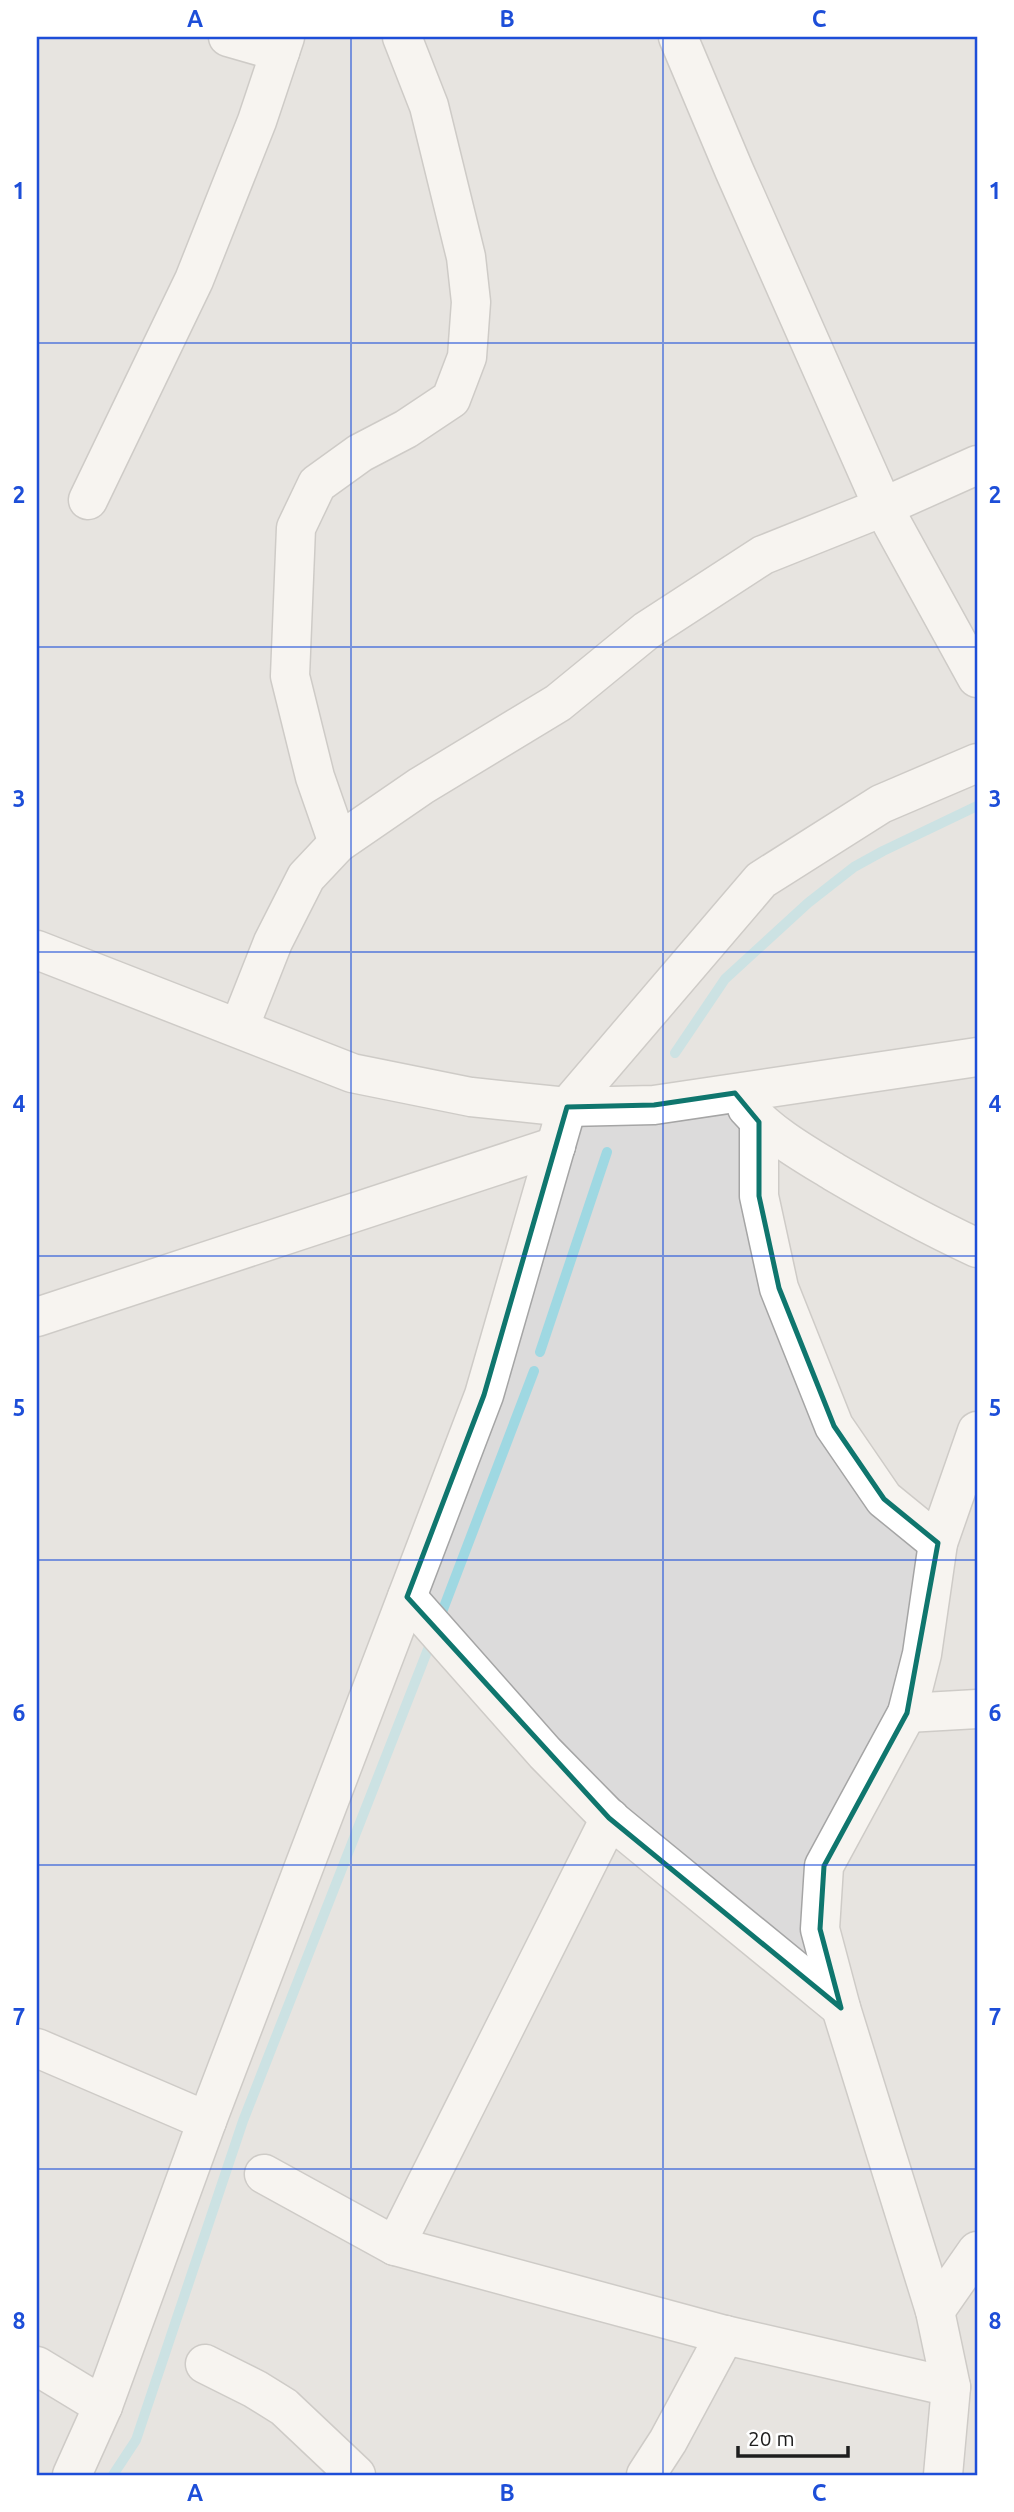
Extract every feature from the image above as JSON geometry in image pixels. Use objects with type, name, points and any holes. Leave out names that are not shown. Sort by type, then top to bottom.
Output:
[{"type":"street","points":[[88,500],[194,280],[257,121],[283,44],[228,37]]},
{"type":"street","points":[[338,843],[315,777],[290,676],[296,528],[317,484],[360,453],[406,429],[451,399],[467,356],[471,302],[466,257],[429,106],[402,37]]},
{"type":"street","points":[[678,37],[883,507],[977,678]]},
{"type":"street","points":[[239,1028],[273,942],[306,877],[338,843],[421,786],[558,703],[646,631],[763,555],[883,507],[977,465]]},
{"type":"street","points":[[72,2475],[103,2406],[206,2122],[484,1395],[567,1107],[761,880],[881,804],[977,763]]},
{"type":"street","points":[[37,950],[352,1073],[471,1097],[567,1107],[654,1105],[977,1057]]},
{"type":"street","points":[[734,1093],[760,1122],[799,1151],[865,1190],[977,1248]]},
{"type":"street","points":[[760,1122],[759,1196],[779,1288],[834,1426],[884,1499],[938,1543]]},
{"type":"street","points":[[37,1317],[556,1146]]},
{"type":"street","points":[[943,2475],[951,2387],[935,2311],[841,2008],[820,1929],[824,1866],[907,1713],[922,1654],[938,1543],[977,1431]]},
{"type":"street","points":[[407,1597],[545,1753],[610,1818],[841,2008]]},
{"type":"street","points":[[907,1713],[977,1709]]},
{"type":"street","points":[[395,2246],[610,1818]]},
{"type":"street","points":[[37,2048],[206,2122]]},
{"type":"street","points":[[264,2174],[395,2246],[725,2335],[951,2387]]},
{"type":"street","points":[[935,2311],[977,2251]]},
{"type":"street","points":[[646,2475],[668,2441],[725,2335]]},
{"type":"street","points":[[205,2364],[284,2407],[356,2475]]},
{"type":"street","points":[[37,2366],[103,2406]]},
{"type":"highlighted area","points":[[735,1093],[759,1122],[759,1196],[779,1288],[834,1426],[884,1499],[938,1543],[907,1713],[824,1866],[820,1929],[841,2008],[609,1818],[407,1597],[484,1395],[567,1107],[654,1105]]},
{"type":"shaded area","points":[[37,37],[977,37],[977,2475],[37,2475]]},
{"type":"waterway","points":[[675,1053],[725,979],[808,903],[854,867],[977,806]]},
{"type":"waterway","points":[[540,1352],[607,1152]]},
{"type":"waterway","points":[[439,1620],[534,1371]]},
{"type":"waterway","points":[[113,2475],[136,2440],[243,2121],[432,1639]]}]
